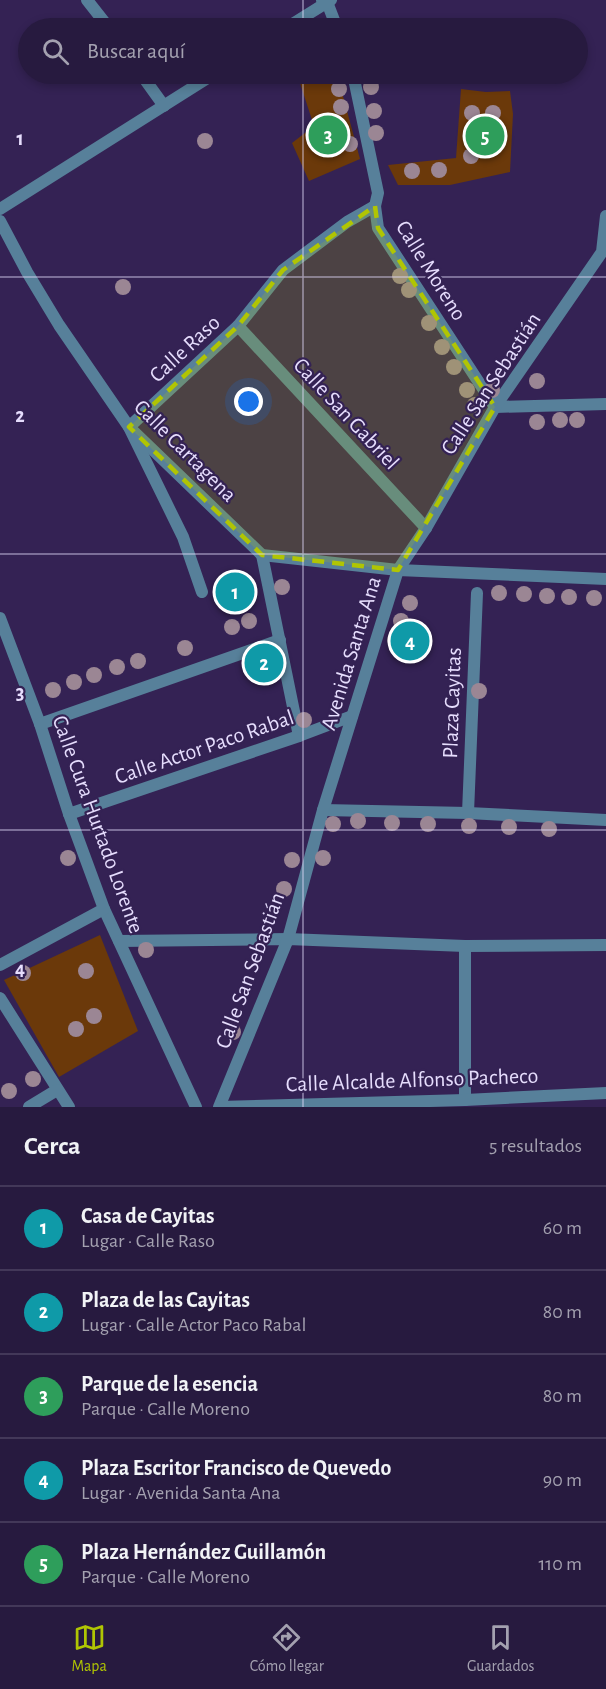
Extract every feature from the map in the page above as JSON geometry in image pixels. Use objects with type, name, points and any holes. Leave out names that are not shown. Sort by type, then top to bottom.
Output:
[{"type":"street","points":[[87,0],[102,18]]},
{"type":"street","points":[[301,18],[327,1],[333,18]]},
{"type":"street","points":[[148,84],[164,106]]},
{"type":"street","points":[[0,209],[198,84]]},
{"type":"street","name":"Calle Moreno","points":[[354,84],[378,193],[375,206],[378,228],[495,407]]},
{"type":"street","name":"Calle Raso","points":[[129,427],[238,327],[283,270],[346,222],[375,206]]},
{"type":"street","name":"Calle San Sebastián","points":[[398,570],[426,528],[495,407],[604,252],[606,216]]},
{"type":"street","name":"Calle Cartagena","points":[[0,221],[59,325],[129,427],[262,555]]},
{"type":"street","name":"Calle San Gabriel","points":[[238,327],[426,528]]},
{"type":"street","points":[[495,407],[606,404]]},
{"type":"street","points":[[129,427],[183,537],[202,592]]},
{"type":"street","points":[[299,736],[262,555],[398,570]]},
{"type":"street","name":"Avenida Santa Ana","points":[[323,810],[398,570],[606,579]]},
{"type":"street","name":"Plaza Cayitas","points":[[468,813],[477,593]]},
{"type":"street","name":"Calle Cura Hurtado Lorente","points":[[0,618],[40,724],[69,814],[104,909],[196,1107]]},
{"type":"street","points":[[40,724],[280,640]]},
{"type":"street","name":"Calle Actor Paco Rabal","points":[[69,814],[352,716]]},
{"type":"street","points":[[323,810],[468,813],[606,820]]},
{"type":"street","name":"Calle San Sebastián","points":[[219,1107],[288,939],[323,810]]},
{"type":"street","points":[[0,965],[104,909]]},
{"type":"street","points":[[119,941],[288,939],[465,946],[606,945]]},
{"type":"street","points":[[465,946],[465,1100]]},
{"type":"street","points":[[0,998],[69,1107]]},
{"type":"street","points":[[29,1107],[57,1090]]},
{"type":"street","name":"Calle Alcalde Alfonso Pacheco","points":[[219,1107],[465,1100],[606,1092]]},
{"type":"highlighted area","points":[[375,206],[378,228],[495,407],[398,570],[262,555],[129,427],[238,326],[283,270]]},
{"type":"shaded area","points":[[300,84],[340,84],[360,159],[309,181],[292,143],[314,126]]},
{"type":"shaded area","points":[[461,89],[486,92],[510,91],[513,114],[510,172],[450,185],[398,185],[388,165],[456,158]]},
{"type":"shaded area","points":[[100,935],[138,1031],[59,1077],[4,980]]},
{"type":"place","name":"Parque de la esencia","points":[[328,135]]},
{"type":"place","name":"Plaza Hernández Guillamón","points":[[485,136]]},
{"type":"place","name":"Casa de Cayitas","points":[[235,592]]},
{"type":"place","name":"Plaza Escritor Francisco de Quevedo","points":[[410,641]]},
{"type":"place","name":"Plaza de las Cayitas","points":[[264,663]]}]
